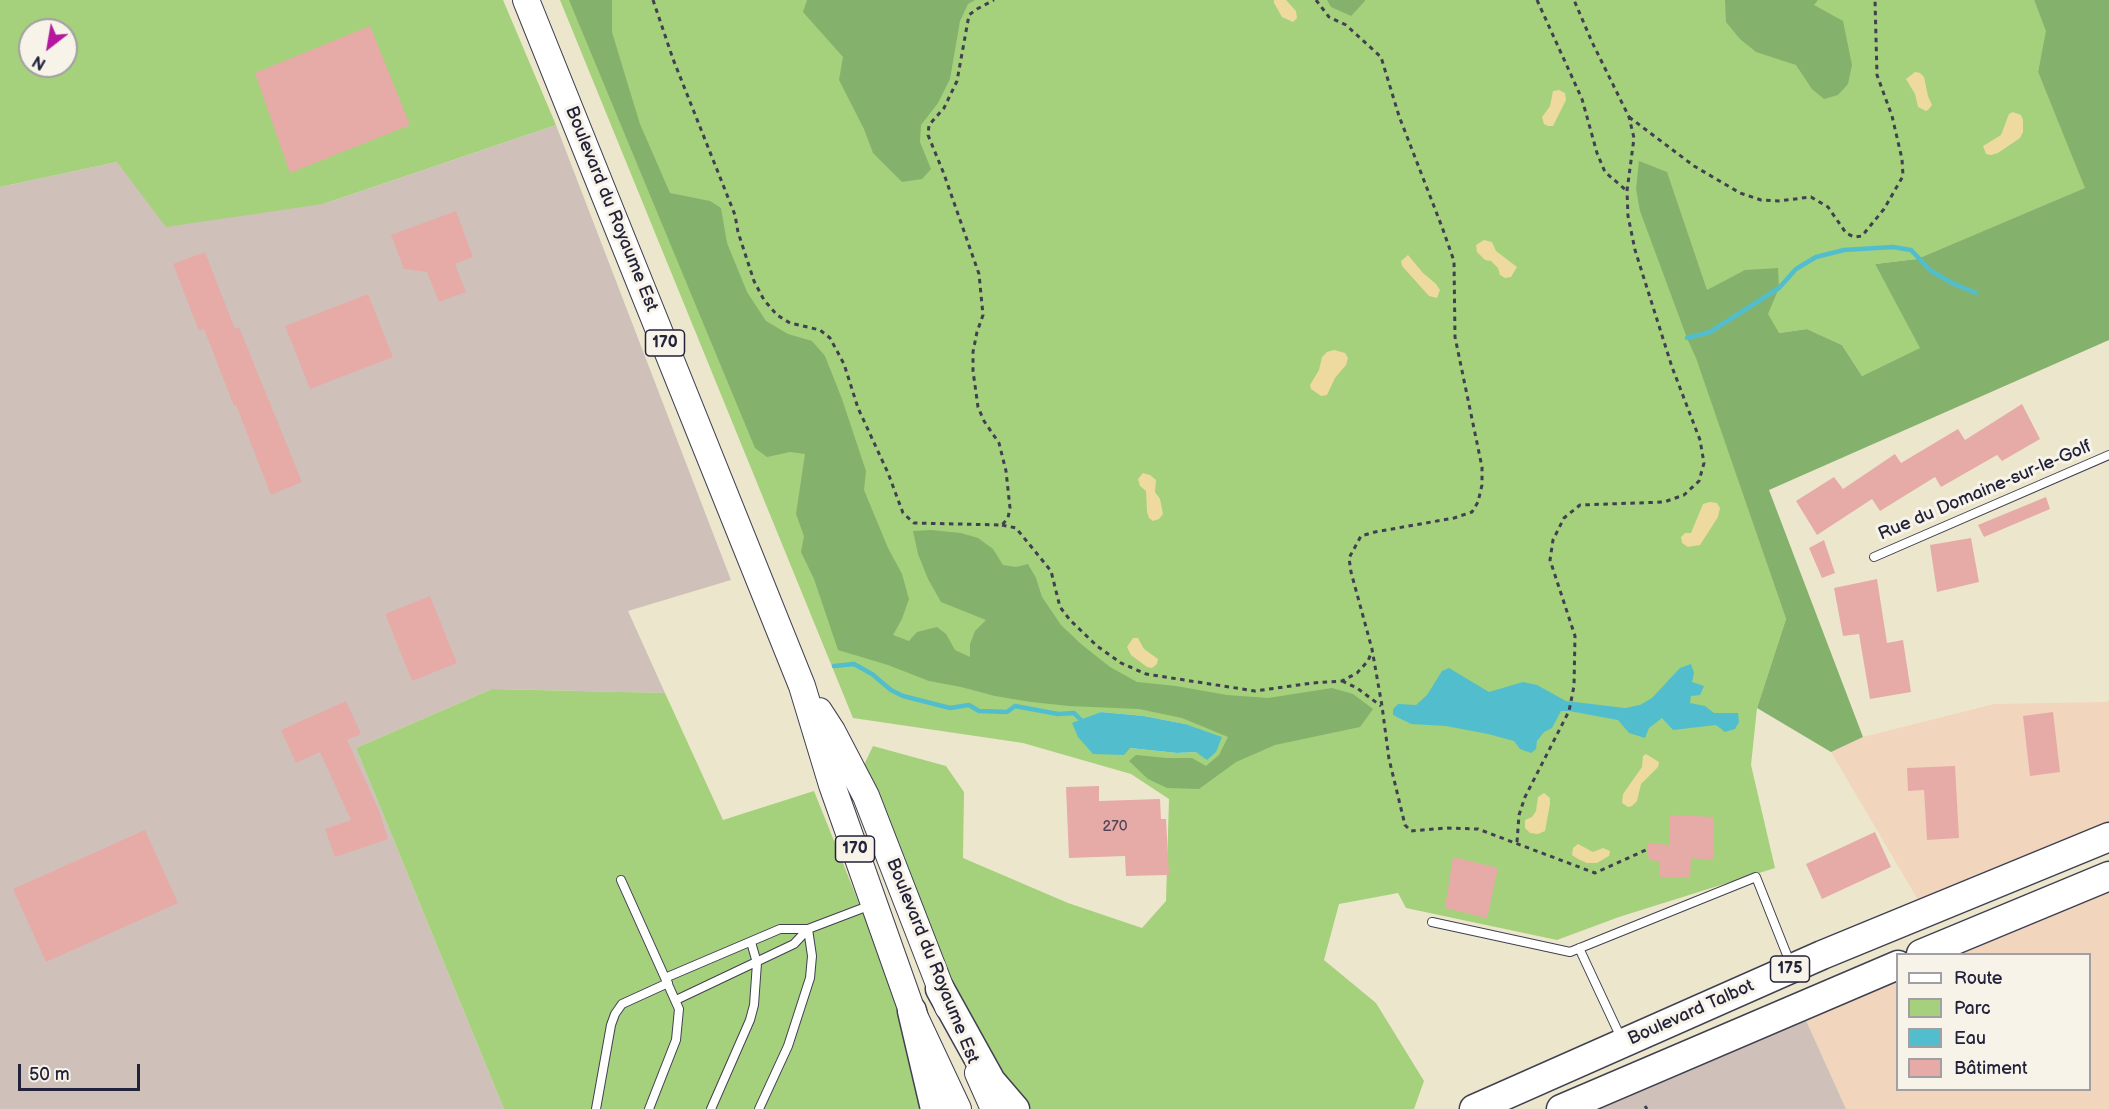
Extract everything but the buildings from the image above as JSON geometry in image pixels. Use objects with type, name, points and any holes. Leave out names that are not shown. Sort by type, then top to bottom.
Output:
[{"type":"highway","name":"Boulevard Talbot","points":[[1474,1109],[1793,968],[2109,837]]},
{"type":"highway","points":[[1924,953],[2109,876]]},
{"type":"highway","name":"Boulevard Talbot","points":[[1561,1109],[1896,966]]},
{"type":"highway","points":[[940,989],[991,1081],[1015,1109]]},
{"type":"highway","points":[[912,1011],[935,1109]]},
{"type":"highway","points":[[1623,1043],[1637,1077]]},
{"type":"main road","name":"Boulevard du Royaume Est","points":[[526,0],[802,686],[832,785],[912,1011],[958,1109]]},
{"type":"main road","name":"Boulevard du Royaume Est","points":[[802,686],[832,731],[866,796],[940,989],[994,1109]]},
{"type":"lane","name":"Rue du Domaine-sur-le-Golf","points":[[1874,557],[2109,455]]},
{"type":"lane","points":[[1432,922],[1570,952],[1756,878],[1793,968]]},
{"type":"lane","points":[[621,880],[679,1009],[680,1019],[676,1040],[648,1109]]},
{"type":"lane","points":[[596,1109],[611,1025],[622,1004],[780,929],[808,929],[874,904]]},
{"type":"lane","points":[[676,1000],[794,944],[808,929]]},
{"type":"lane","points":[[759,1109],[788,1046],[810,978],[812,956],[808,929]]},
{"type":"lane","points":[[711,1109],[750,1020],[754,1005],[757,963],[751,942]]},
{"type":"lane","points":[[1579,948],[1623,1043]]},
{"type":"path","points":[[653,0],[673,59],[735,215],[738,232],[754,281],[764,300],[777,315],[790,323],[820,330],[830,338],[844,364],[858,408],[888,473],[903,513],[914,523],[1002,525],[1016,528],[1050,571],[1059,607],[1070,620],[1097,646],[1121,663],[1146,674],[1255,691],[1342,681],[1357,673],[1368,661],[1372,650]]},
{"type":"path","points":[[994,0],[969,15],[957,81],[944,108],[928,125],[927,135],[944,174],[979,274],[983,315],[973,352],[973,371],[978,407],[984,421],[999,443],[1006,471],[1010,508],[1008,518],[1002,525]]},
{"type":"path","points":[[1316,0],[1329,17],[1347,25],[1381,57],[1399,116],[1442,227],[1454,261],[1455,337],[1482,467],[1482,486],[1478,502],[1472,512],[1454,518],[1361,536],[1349,558],[1350,572],[1372,650],[1389,759],[1405,825],[1411,831],[1446,828],[1478,829],[1595,873],[1648,849]]},
{"type":"path","points":[[1537,0],[1582,99],[1597,153],[1605,172],[1627,191]]},
{"type":"path","points":[[1517,843],[1519,815],[1525,797],[1569,711],[1574,686],[1575,636],[1550,560],[1553,540],[1564,518],[1580,505],[1664,502],[1684,495],[1699,481],[1704,463],[1700,440],[1672,367],[1635,250],[1628,216],[1627,191],[1634,138],[1629,117],[1574,0]]},
{"type":"path","points":[[1629,117],[1694,165],[1740,193],[1761,200],[1778,201],[1811,197],[1828,207],[1846,233],[1854,237],[1862,236],[1884,209],[1903,176],[1895,127],[1877,75],[1875,0]]},
{"type":"path","points":[[1342,681],[1357,688],[1382,706]]},
{"type":"shaded area","points":[[556,125],[731,580],[628,611],[665,693],[492,689],[356,748],[504,1109],[0,1109],[0,187],[117,162],[323,204]]},
{"type":"shaded area","points":[[2109,701],[2109,837],[1925,912],[1831,752],[1863,737],[1994,704]]},
{"type":"shaded area","points":[[2109,876],[2109,1109],[1846,1109],[1800,1007],[1896,965],[1896,1091],[2091,1091],[2091,953],[1923,953]]},
{"type":"shaded area","points":[[1800,1007],[1846,1109],[1598,1109],[1593,1096]]},
{"type":"green space","points":[[0,0],[503,0],[556,125],[323,204],[166,227],[117,162],[0,187]]},
{"type":"green space","points":[[560,0],[2034,0],[2047,31],[2038,72],[2086,188],[1917,259],[1875,264],[1921,348],[1862,376],[1842,345],[1807,329],[1779,333],[1697,358],[1786,619],[1757,708],[1751,765],[1775,868],[1619,917],[1557,940],[1406,908],[1398,893],[1339,904],[1324,960],[1376,1003],[1424,1081],[1414,1109],[1026,1109],[967,1017],[862,769],[873,746],[946,766],[964,792],[963,858],[1068,903],[1142,928],[1166,901],[1169,799],[1131,774],[1023,743],[853,718]],"holes":[[[1101,712],[1144,716],[1185,724],[1197,752],[1177,753],[1130,748],[1082,721]]]},
{"type":"green space","points":[[569,0],[612,0],[612,32],[640,124],[670,193],[710,201],[721,208],[727,243],[747,292],[766,321],[788,334],[812,341],[825,356],[866,471],[864,490],[888,548],[902,574],[909,599],[893,635],[909,641],[917,632],[937,627],[946,634],[955,650],[970,657],[970,644],[975,631],[986,620],[941,602],[918,554],[913,531],[961,533],[978,538],[993,549],[1003,565],[1016,567],[1028,564],[1036,578],[1042,597],[1061,625],[1110,667],[1137,682],[1227,695],[1268,698],[1332,688],[1353,694],[1373,709],[1360,727],[1275,745],[1236,762],[1199,789],[1167,788],[1148,779],[1129,761],[1136,755],[1192,758],[1206,766],[1219,755],[1228,737],[1182,718],[1139,709],[1069,706],[995,696],[929,681],[888,665],[838,650],[814,579],[801,552],[804,536],[796,514],[805,454],[790,452],[767,457],[755,448]]},
{"type":"green space","points":[[807,0],[975,0],[968,4],[960,21],[950,79],[938,103],[921,125],[920,142],[931,169],[922,179],[902,182],[873,153],[864,129],[839,80],[843,57],[803,12]]},
{"type":"green space","points":[[1327,0],[1365,1],[1351,16],[1331,7]]},
{"type":"green space","points":[[1725,0],[1818,0],[1814,5],[1843,21],[1852,65],[1848,84],[1838,95],[1824,99],[1812,89],[1796,65],[1756,52],[1740,39],[1726,22]]},
{"type":"green space","points":[[2034,0],[2109,0],[2109,340],[1769,490],[1863,737],[1831,752],[1757,708],[1786,619],[1696,358],[1640,211],[1636,189],[1639,161],[1667,172],[1707,290],[1745,270],[1778,268],[1779,288],[1768,314],[1779,333],[1807,329],[1842,345],[1862,376],[1920,348],[1875,264],[1917,259],[2085,188],[2038,72],[2046,31]]},
{"type":"green space","points":[[492,689],[665,693],[723,820],[814,791],[889,978],[914,1065],[922,1109],[504,1109],[356,748]]},
{"type":"sand","points":[[1274,0],[1286,0],[1296,11],[1297,18],[1293,22],[1282,17]]},
{"type":"sand","points":[[1915,72],[1924,77],[1932,105],[1926,111],[1918,107],[1915,94],[1906,79]]},
{"type":"sand","points":[[1559,90],[1565,93],[1566,100],[1553,126],[1548,126],[1544,124],[1542,117],[1550,106],[1553,91]]},
{"type":"sand","points":[[2013,112],[2021,115],[2023,120],[2023,132],[2020,138],[1998,153],[1986,154],[1983,146],[2001,135],[2009,114]]},
{"type":"sand","points":[[1484,240],[1492,242],[1496,251],[1517,267],[1511,277],[1505,278],[1500,275],[1498,268],[1491,261],[1485,260],[1477,252],[1476,245]]},
{"type":"sand","points":[[1408,255],[1436,284],[1440,290],[1437,298],[1429,296],[1402,266],[1401,261]]},
{"type":"sand","points":[[1334,350],[1345,353],[1348,358],[1327,395],[1321,396],[1311,389],[1310,385],[1319,370],[1322,357]]},
{"type":"sand","points":[[1143,473],[1156,480],[1155,492],[1160,499],[1163,514],[1159,519],[1153,521],[1147,512],[1146,491],[1140,486],[1138,479]]},
{"type":"sand","points":[[1717,503],[1720,508],[1718,517],[1700,545],[1688,547],[1682,543],[1681,537],[1685,533],[1691,533],[1703,504]]},
{"type":"sand","points":[[1133,638],[1138,638],[1144,649],[1158,659],[1157,664],[1152,668],[1131,655],[1127,647]]},
{"type":"sand","points":[[1646,754],[1659,762],[1658,767],[1641,784],[1637,801],[1628,807],[1622,803],[1623,794],[1642,767],[1643,756]]},
{"type":"sand","points":[[1544,793],[1550,798],[1545,831],[1538,834],[1530,833],[1525,828],[1525,820],[1532,817],[1536,811],[1538,797]]},
{"type":"sand","points":[[1578,844],[1593,852],[1603,848],[1610,851],[1609,856],[1597,863],[1587,863],[1572,855],[1573,848]]},
{"type":"water","points":[[1691,664],[1694,673],[1692,682],[1704,686],[1700,695],[1691,696],[1690,703],[1705,706],[1714,713],[1738,713],[1739,722],[1735,729],[1725,732],[1716,725],[1673,730],[1662,718],[1649,728],[1645,738],[1629,733],[1618,720],[1561,711],[1552,728],[1544,732],[1537,741],[1536,749],[1531,753],[1520,749],[1514,741],[1446,726],[1411,724],[1393,715],[1393,709],[1398,704],[1416,705],[1427,695],[1442,671],[1449,668],[1489,692],[1523,682],[1537,685],[1566,701],[1625,708],[1640,705],[1652,698],[1680,668]]},
{"type":"water","points":[[1101,712],[1144,716],[1185,724],[1222,737],[1216,752],[1207,760],[1196,752],[1177,753],[1130,748],[1124,755],[1093,754],[1078,737],[1072,723]]},
{"type":"waterway","points":[[1687,338],[1710,332],[1779,288],[1796,269],[1816,257],[1844,250],[1893,247],[1911,250],[1931,271],[1976,293]]},
{"type":"waterway","points":[[834,666],[854,664],[903,696],[950,708],[969,705],[979,711],[1007,712],[1015,706],[1058,714],[1074,713],[1082,721]]}]
